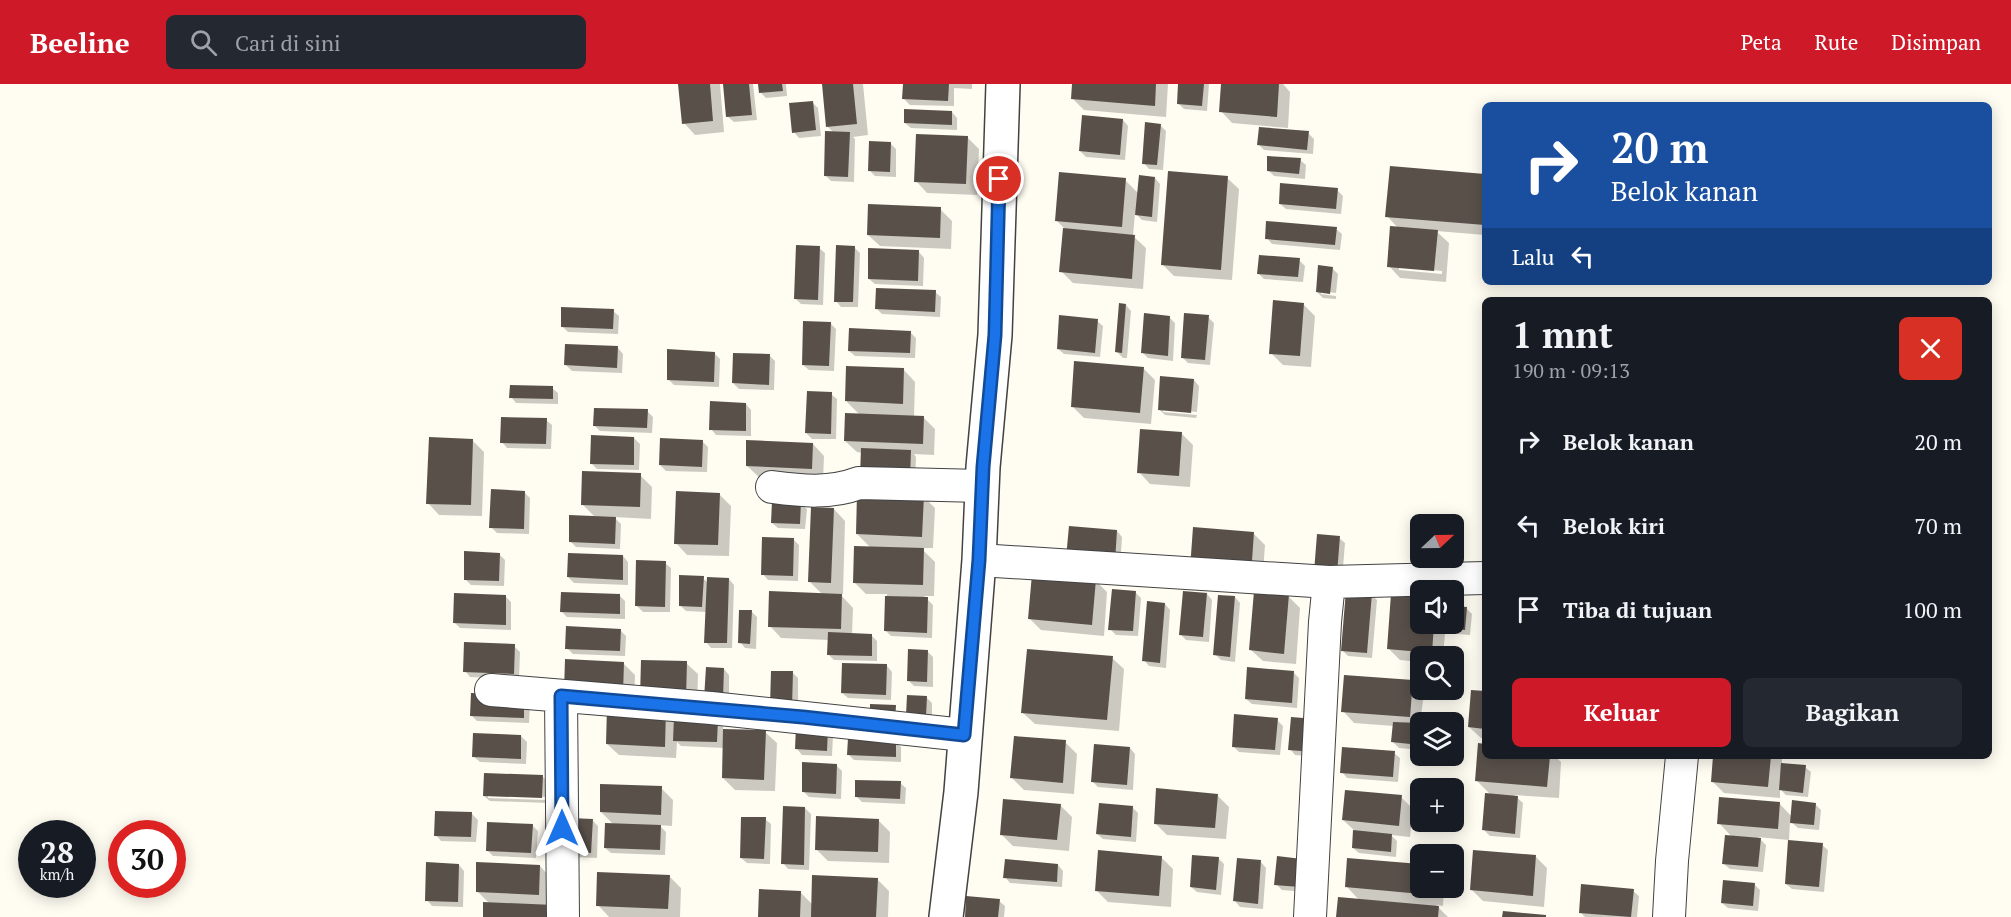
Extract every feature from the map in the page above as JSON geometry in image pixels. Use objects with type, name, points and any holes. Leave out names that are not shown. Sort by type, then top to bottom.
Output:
[{"type":"street","points":[[946,917],[961,792],[995,335],[1003,84]]},
{"type":"street","points":[[771,487],[803,491],[843,489],[859,483],[982,486]]},
{"type":"street","points":[[979,560],[1329,582],[1482,578]]},
{"type":"street","points":[[1310,917],[1329,582]]},
{"type":"street","points":[[491,690],[815,718],[964,735]]},
{"type":"street","points":[[561,696],[563,917]]},
{"type":"street","points":[[1669,917],[1682,759]]},
{"type":"building","points":[[678,84],[710,84],[713,121],[682,124]]},
{"type":"building","points":[[723,84],[749,84],[752,115],[726,117]]},
{"type":"building","points":[[758,84],[782,84],[783,91],[759,93]]},
{"type":"building","points":[[822,84],[853,84],[857,124],[826,127]]},
{"type":"building","points":[[903,84],[949,84],[948,101],[902,99]]},
{"type":"building","points":[[1072,84],[1156,84],[1155,106],[1071,99]]},
{"type":"building","points":[[1178,84],[1204,84],[1202,106],[1177,104]]},
{"type":"building","points":[[1221,84],[1279,84],[1277,117],[1219,112]]},
{"type":"building","points":[[813,101],[816,130],[792,133],[789,103]]},
{"type":"building","points":[[904,109],[952,111],[952,125],[904,123]]},
{"type":"building","points":[[1082,115],[1123,119],[1120,155],[1079,151]]},
{"type":"building","points":[[1145,122],[1161,124],[1157,165],[1142,164]]},
{"type":"building","points":[[1259,127],[1309,131],[1307,150],[1257,145]]},
{"type":"building","points":[[825,131],[850,132],[848,177],[824,176]]},
{"type":"building","points":[[916,134],[968,136],[966,184],[914,182]]},
{"type":"building","points":[[869,141],[891,142],[890,172],[868,171]]},
{"type":"building","points":[[1267,156],[1301,158],[1299,174],[1267,171]]},
{"type":"building","points":[[1390,166],[1482,174],[1482,225],[1385,217]]},
{"type":"building","points":[[1168,171],[1228,176],[1221,270],[1161,265]]},
{"type":"building","points":[[1059,172],[1126,178],[1122,227],[1055,221]]},
{"type":"building","points":[[1139,175],[1155,177],[1152,217],[1135,215]]},
{"type":"building","points":[[1280,183],[1338,188],[1336,209],[1279,204]]},
{"type":"building","points":[[868,204],[941,207],[940,238],[867,235]]},
{"type":"building","points":[[1266,221],[1337,227],[1335,245],[1265,239]]},
{"type":"building","points":[[1390,226],[1438,230],[1434,271],[1387,267]]},
{"type":"building","points":[[1063,228],[1135,235],[1132,279],[1059,272]]},
{"type":"building","points":[[796,245],[820,246],[818,300],[794,299]]},
{"type":"building","points":[[836,245],[855,246],[853,302],[834,302]]},
{"type":"building","points":[[868,248],[919,250],[918,281],[868,279]]},
{"type":"building","points":[[1259,255],[1300,258],[1298,277],[1257,274]]},
{"type":"building","points":[[1318,265],[1333,267],[1330,294],[1316,292]]},
{"type":"building","points":[[876,288],[936,290],[935,312],[875,309]]},
{"type":"building","points":[[1273,300],[1304,303],[1300,356],[1269,354]]},
{"type":"building","points":[[1119,303],[1126,304],[1122,353],[1115,352]]},
{"type":"building","points":[[561,307],[614,309],[613,329],[561,327]]},
{"type":"building","points":[[1144,313],[1170,316],[1168,356],[1141,353]]},
{"type":"building","points":[[1184,313],[1209,315],[1205,360],[1181,358]]},
{"type":"building","points":[[1059,315],[1098,319],[1095,353],[1057,349]]},
{"type":"building","points":[[803,321],[831,322],[829,366],[802,365]]},
{"type":"building","points":[[849,328],[911,331],[910,353],[848,351]]},
{"type":"building","points":[[565,344],[618,346],[617,368],[564,365]]},
{"type":"building","points":[[667,349],[715,352],[714,382],[667,380]]},
{"type":"building","points":[[733,353],[770,354],[769,385],[732,383]]},
{"type":"building","points":[[1074,361],[1144,367],[1140,413],[1071,407]]},
{"type":"building","points":[[846,366],[904,368],[903,404],[845,401]]},
{"type":"building","points":[[1160,376],[1194,379],[1191,413],[1158,410]]},
{"type":"building","points":[[510,385],[553,386],[553,399],[509,398]]},
{"type":"building","points":[[807,391],[832,392],[831,434],[805,433]]},
{"type":"building","points":[[710,401],[746,403],[746,431],[709,430]]},
{"type":"building","points":[[594,408],[648,409],[647,428],[593,426]]},
{"type":"building","points":[[845,413],[924,416],[923,444],[844,441]]},
{"type":"building","points":[[501,417],[547,418],[546,444],[500,443]]},
{"type":"building","points":[[1140,429],[1182,432],[1179,476],[1137,473]]},
{"type":"building","points":[[591,435],[634,437],[634,465],[590,464]]},
{"type":"building","points":[[429,437],[473,439],[471,505],[426,504]]},
{"type":"building","points":[[660,438],[703,440],[702,467],[659,465]]},
{"type":"building","points":[[746,440],[813,443],[812,469],[746,466]]},
{"type":"building","points":[[861,448],[911,450],[910,479],[860,477]]},
{"type":"building","points":[[582,471],[641,473],[640,507],[581,505]]},
{"type":"building","points":[[491,489],[525,491],[524,529],[489,528]]},
{"type":"building","points":[[676,491],[720,493],[718,545],[674,544]]},
{"type":"building","points":[[857,493],[924,495],[922,537],[856,534]]},
{"type":"building","points":[[772,501],[801,502],[800,524],[771,523]]},
{"type":"building","points":[[811,507],[834,508],[831,583],[808,582]]},
{"type":"building","points":[[569,515],[616,517],[615,544],[569,542]]},
{"type":"building","points":[[1069,526],[1117,530],[1115,562],[1066,558]]},
{"type":"building","points":[[1193,527],[1254,532],[1251,575],[1190,569]]},
{"type":"building","points":[[1317,534],[1340,536],[1337,574],[1314,572]]},
{"type":"building","points":[[762,537],[794,538],[793,576],[761,575]]},
{"type":"building","points":[[854,546],[924,548],[923,585],[853,583]]},
{"type":"building","points":[[464,551],[500,553],[499,581],[464,580]]},
{"type":"building","points":[[568,553],[623,555],[623,580],[567,577]]},
{"type":"building","points":[[636,560],[666,561],[665,607],[635,606]]},
{"type":"building","points":[[1032,574],[1096,579],[1092,625],[1028,619]]},
{"type":"building","points":[[679,575],[704,576],[702,607],[679,606]]},
{"type":"building","points":[[707,577],[729,578],[727,643],[704,643]]},
{"type":"building","points":[[1112,589],[1136,591],[1133,631],[1108,630]]},
{"type":"building","points":[[1346,590],[1372,593],[1367,653],[1341,651]]},
{"type":"building","points":[[769,591],[842,594],[841,629],[768,627]]},
{"type":"building","points":[[1183,591],[1207,593],[1203,637],[1179,635]]},
{"type":"building","points":[[1254,591],[1289,594],[1284,654],[1249,650]]},
{"type":"building","points":[[561,592],[620,594],[620,614],[560,612]]},
{"type":"building","points":[[454,593],[506,595],[506,625],[453,623]]},
{"type":"building","points":[[1391,594],[1410,595],[1410,634],[1433,634],[1432,646],[1410,646],[1410,651],[1387,649]]},
{"type":"building","points":[[1218,595],[1235,596],[1230,657],[1213,655]]},
{"type":"building","points":[[885,596],[928,597],[927,633],[884,631]]},
{"type":"building","points":[[1147,601],[1165,603],[1160,663],[1142,661]]},
{"type":"building","points":[[1464,607],[1467,607],[1464,630]]},
{"type":"building","points":[[739,610],[752,610],[750,644],[738,643]]},
{"type":"building","points":[[566,626],[621,629],[620,651],[565,649]]},
{"type":"building","points":[[828,632],[872,634],[872,656],[827,655]]},
{"type":"building","points":[[464,642],[515,644],[514,674],[463,672]]},
{"type":"building","points":[[908,649],[928,650],[927,682],[907,681]]},
{"type":"building","points":[[1027,649],[1113,656],[1107,720],[1021,713]]},
{"type":"building","points":[[565,659],[624,662],[623,693],[564,691]]},
{"type":"building","points":[[641,660],[687,661],[686,699],[640,698]]},
{"type":"building","points":[[842,663],[887,664],[886,695],[841,693]]},
{"type":"building","points":[[706,667],[724,668],[723,699],[704,699]]},
{"type":"building","points":[[1247,667],[1294,671],[1292,703],[1245,699]]},
{"type":"building","points":[[771,671],[793,671],[792,707],[770,706]]},
{"type":"building","points":[[1344,675],[1410,680],[1410,717],[1341,712]]},
{"type":"building","points":[[1471,690],[1482,691],[1482,729],[1468,727]]},
{"type":"building","points":[[471,693],[524,695],[524,718],[470,716]]},
{"type":"building","points":[[907,695],[927,696],[926,716],[906,715]]},
{"type":"building","points":[[870,704],[896,705],[895,724],[870,723]]},
{"type":"building","points":[[607,707],[666,709],[665,747],[606,744]]},
{"type":"building","points":[[1234,714],[1278,718],[1275,750],[1232,747]]},
{"type":"building","points":[[674,717],[718,719],[717,742],[673,741]]},
{"type":"building","points":[[1291,717],[1316,719],[1314,752],[1288,750]]},
{"type":"building","points":[[1393,722],[1410,723],[1410,744],[1391,742]]},
{"type":"building","points":[[796,726],[828,728],[827,751],[795,749]]},
{"type":"building","points":[[723,729],[766,730],[764,780],[722,778]]},
{"type":"building","points":[[473,733],[521,735],[521,759],[472,757]]},
{"type":"building","points":[[1014,736],[1066,740],[1063,783],[1010,778]]},
{"type":"building","points":[[848,738],[896,740],[896,757],[847,755]]},
{"type":"building","points":[[1478,743],[1482,744],[1482,759],[1550,759],[1547,787],[1475,781]]},
{"type":"building","points":[[1094,744],[1130,747],[1127,785],[1091,782]]},
{"type":"building","points":[[1342,747],[1395,751],[1393,777],[1340,773]]},
{"type":"building","points":[[1713,759],[1771,759],[1768,787],[1711,782]]},
{"type":"building","points":[[802,762],[837,764],[836,794],[802,792]]},
{"type":"building","points":[[1781,763],[1806,765],[1803,793],[1779,790]]},
{"type":"building","points":[[484,773],[543,775],[542,798],[483,796]]},
{"type":"building","points":[[855,780],[901,781],[900,799],[855,797]]},
{"type":"building","points":[[600,784],[662,786],[661,815],[600,812]]},
{"type":"building","points":[[1156,788],[1218,794],[1215,828],[1154,824]]},
{"type":"building","points":[[1345,790],[1402,795],[1399,826],[1342,820]]},
{"type":"building","points":[[1485,793],[1518,796],[1515,834],[1482,830]]},
{"type":"building","points":[[1719,797],[1780,802],[1778,829],[1717,824]]},
{"type":"building","points":[[1003,799],[1061,804],[1057,840],[1000,835]]},
{"type":"building","points":[[1792,800],[1816,803],[1814,825],[1790,823]]},
{"type":"building","points":[[1099,803],[1133,806],[1131,837],[1096,834]]},
{"type":"building","points":[[783,806],[805,807],[804,865],[781,864]]},
{"type":"building","points":[[435,811],[472,812],[471,837],[434,836]]},
{"type":"building","points":[[816,816],[879,819],[878,852],[815,850]]},
{"type":"building","points":[[741,817],[766,817],[764,859],[740,858]]},
{"type":"building","points":[[570,818],[593,819],[591,853],[569,852]]},
{"type":"building","points":[[487,822],[533,824],[531,853],[486,851]]},
{"type":"building","points":[[605,823],[661,825],[660,850],[604,848]]},
{"type":"building","points":[[1353,830],[1392,834],[1391,852],[1352,848]]},
{"type":"building","points":[[1725,835],[1761,838],[1758,867],[1722,864]]},
{"type":"building","points":[[1788,840],[1823,843],[1819,887],[1785,884]]},
{"type":"building","points":[[1098,850],[1162,856],[1159,896],[1095,891]]},
{"type":"building","points":[[1473,850],[1536,855],[1533,896],[1470,890]]},
{"type":"building","points":[[1192,855],[1219,857],[1216,890],[1190,887]]},
{"type":"building","points":[[1277,856],[1302,859],[1300,887],[1274,885]]},
{"type":"building","points":[[1237,858],[1261,860],[1258,904],[1233,901]]},
{"type":"building","points":[[1347,858],[1410,863],[1410,893],[1345,887]]},
{"type":"building","points":[[1005,859],[1058,864],[1057,882],[1003,878]]},
{"type":"building","points":[[426,862],[459,864],[458,902],[425,901]]},
{"type":"building","points":[[476,862],[540,865],[539,895],[476,892]]},
{"type":"building","points":[[597,872],[670,875],[668,909],[596,906]]},
{"type":"building","points":[[812,875],[878,878],[876,917],[811,917]]},
{"type":"building","points":[[1723,880],[1755,883],[1753,906],[1721,903]]},
{"type":"building","points":[[1581,884],[1634,889],[1631,917],[1579,913]]},
{"type":"building","points":[[759,889],[801,891],[800,917],[758,917]]},
{"type":"building","points":[[966,896],[1000,899],[998,917],[965,917]]},
{"type":"building","points":[[1338,897],[1439,906],[1438,917],[1336,917]]},
{"type":"building","points":[[483,902],[554,905],[553,917],[483,917]]},
{"type":"building","points":[[1503,911],[1546,915],[1546,917],[1502,917]]},
{"type":"route","points":[[562,828],[561,696],[711,708],[964,735],[995,335],[999,179]]}]
